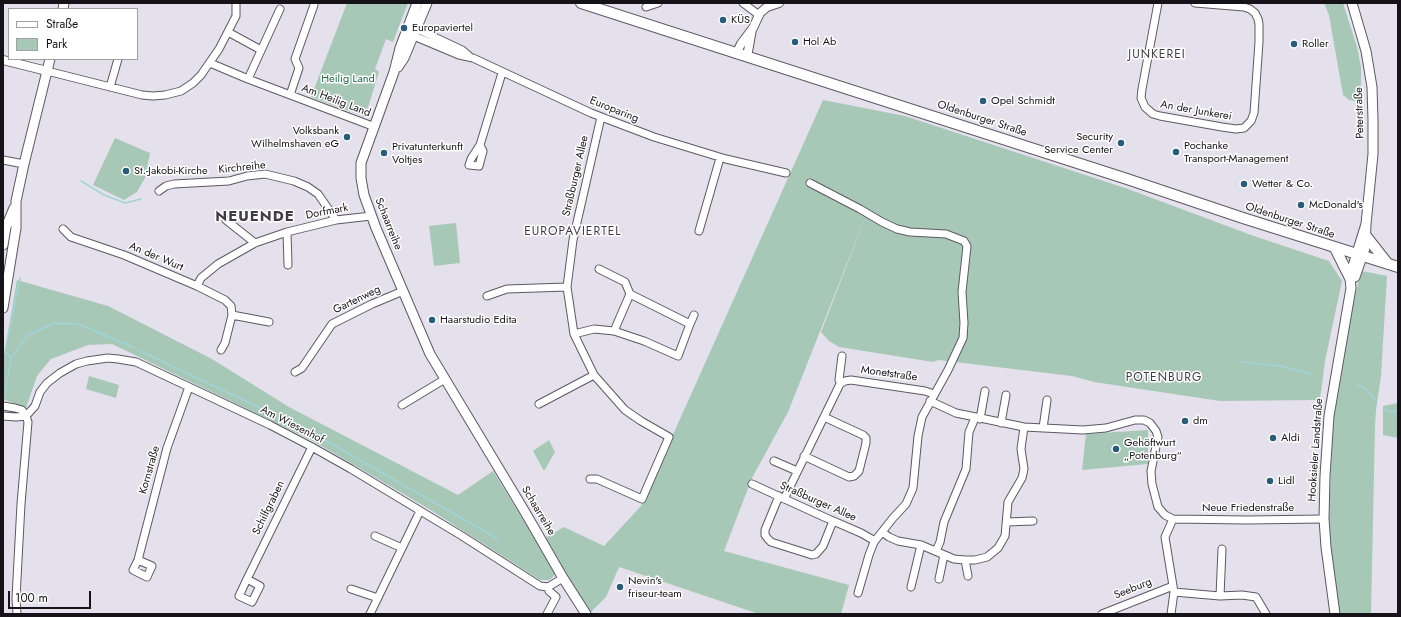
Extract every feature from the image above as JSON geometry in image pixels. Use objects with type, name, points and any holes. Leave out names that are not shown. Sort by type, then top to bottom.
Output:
[{"type":"main road","name":"Schaarreihe","points":[[417,3],[404,58],[394,72],[361,163],[361,178],[364,195],[371,216],[429,350],[563,578],[586,614]]},
{"type":"main road","name":"Schaarreihe","points":[[411,30],[427,3]]},
{"type":"main road","name":"Oldenburger Straße","points":[[581,3],[1393,266]]},
{"type":"main road","name":"Peterstraße","points":[[1352,3],[1366,51],[1372,87],[1372,154],[1366,236],[1360,256]]},
{"type":"main road","points":[[3,245],[6,227],[16,201],[50,60]]},
{"type":"main road","points":[[3,308],[5,288],[16,228],[16,201]]},
{"type":"main road","name":"Peterstraße","points":[[1360,256],[1366,224]]},
{"type":"main road","points":[[1366,236],[1393,266]]},
{"type":"main road","points":[[1334,248],[1351,283]]},
{"type":"main road","name":"Hooksieler Landstraße","points":[[1335,614],[1326,547],[1324,519],[1329,416],[1351,283],[1360,256]]},
{"type":"street","points":[[646,7],[658,3]]},
{"type":"street","points":[[743,3],[759,15]]},
{"type":"street","points":[[736,54],[741,44],[753,28],[759,15],[767,7],[779,3]]},
{"type":"street","name":"An der Junkerei","points":[[1158,3],[1142,90],[1142,98],[1145,107],[1152,114],[1160,116],[1222,128],[1244,128],[1251,121],[1254,113],[1260,24],[1255,14],[1250,9],[1244,7],[1195,3]]},
{"type":"street","points":[[3,60],[142,95],[154,96],[169,94],[181,91],[193,83],[210,63],[236,16],[236,4]]},
{"type":"street","name":"Am Heilig Land","points":[[290,95],[299,68],[295,59],[314,4]]},
{"type":"street","points":[[248,79],[280,8]]},
{"type":"street","points":[[747,57],[753,28]]},
{"type":"street","name":"Europaring","points":[[411,30],[459,55],[473,58],[502,73],[601,117],[661,140],[720,158],[786,173]]},
{"type":"street","points":[[228,32],[261,50]]},
{"type":"street","points":[[110,87],[118,60]]},
{"type":"street","name":"Am Heilig Land","points":[[210,63],[374,127]]},
{"type":"street","points":[[480,145],[502,73]]},
{"type":"street","name":"Straßburger Allee","points":[[590,479],[598,479],[642,499],[669,437],[625,410],[594,375],[574,334],[567,287],[573,240],[601,117]]},
{"type":"street","points":[[699,231],[720,158]]},
{"type":"street","points":[[3,160],[24,164]]},
{"type":"street","name":"Kirchreihe","points":[[159,191],[166,186],[174,184],[229,181],[247,176],[265,174],[294,181],[308,187],[318,194],[336,220]]},
{"type":"street","points":[[810,183],[897,229],[910,232],[946,234],[964,241],[967,246],[962,292],[964,323],[962,338],[958,349],[922,417],[918,436],[913,488],[906,504],[875,541],[869,555],[858,592]]},
{"type":"street","name":"Dorfmark","points":[[197,286],[201,278],[218,264],[255,243],[287,232],[336,220],[371,216]]},
{"type":"street","points":[[226,220],[255,243]]},
{"type":"street","name":"An der Wurt","points":[[62,229],[71,237],[124,255],[197,286],[228,303],[231,306],[232,315]]},
{"type":"street","points":[[287,232],[288,265]]},
{"type":"street","points":[[599,269],[625,282],[630,294],[690,324]]},
{"type":"street","points":[[487,296],[507,289],[567,287]]},
{"type":"street","name":"Gartenweg","points":[[295,372],[302,368],[332,324],[372,304],[403,291]]},
{"type":"street","points":[[614,331],[630,294]]},
{"type":"street","points":[[220,350],[225,343],[232,315],[269,322]]},
{"type":"street","points":[[574,334],[594,329],[614,331],[644,341],[678,356],[694,315]]},
{"type":"street","points":[[833,521],[823,546],[816,554],[812,555],[771,542],[765,535],[765,530],[797,471],[841,383],[839,380],[842,356]]},
{"type":"street","name":"Am Wiesenhof","points":[[26,416],[35,406],[43,388],[60,373],[76,364],[99,359],[118,359],[136,362],[312,447],[462,536],[540,586],[548,587]]},
{"type":"street","points":[[539,404],[594,375]]},
{"type":"street","points":[[402,405],[445,379]]},
{"type":"street","name":"Monetstraße","points":[[841,383],[852,380],[925,390],[932,397],[956,413],[1024,428],[1083,430],[1106,428],[1135,420],[1144,420],[1150,423],[1156,430],[1158,436],[1151,471],[1152,484],[1158,507],[1165,515],[1173,519]]},
{"type":"street","name":"Kornstraße","points":[[138,560],[161,468],[189,388]]},
{"type":"street","points":[[936,551],[940,542],[944,522],[966,469],[969,432],[978,418],[985,391]]},
{"type":"street","points":[[1002,423],[1006,395]]},
{"type":"street","points":[[1043,428],[1047,400]]},
{"type":"street","points":[[3,406],[19,409],[24,412],[28,422],[21,504],[16,598],[17,614]]},
{"type":"street","points":[[3,416],[26,416]]},
{"type":"street","points":[[804,456],[849,477],[854,476],[860,471],[866,438],[863,435],[824,417]]},
{"type":"street","points":[[882,532],[898,541],[921,545],[944,555],[965,560],[975,560],[987,557],[998,548],[1005,536],[1008,502],[1022,478],[1024,469],[1021,449],[1024,428]]},
{"type":"street","name":"Schilfgraben","points":[[247,579],[312,447]]},
{"type":"street","points":[[774,461],[797,471]]},
{"type":"street","name":"Straßburger Allee","points":[[752,484],[861,533],[875,541]]},
{"type":"street","points":[[370,614],[420,511]]},
{"type":"street","points":[[1171,614],[1173,589],[1165,537],[1173,519]]},
{"type":"street","name":"Neue Friedenstraße","points":[[1173,519],[1324,519]]},
{"type":"street","points":[[1007,522],[1033,520]]},
{"type":"street","points":[[375,536],[402,548]]},
{"type":"street","points":[[911,587],[921,545]]},
{"type":"street","points":[[1220,596],[1222,549]]},
{"type":"street","points":[[939,580],[944,555]]},
{"type":"street","points":[[965,560],[968,576]]},
{"type":"street","points":[[547,614],[556,598],[549,591],[548,587],[563,578]]},
{"type":"street","points":[[351,589],[378,598]]},
{"type":"street","points":[[1173,589],[1220,596],[1242,595],[1256,597],[1266,614]]},
{"type":"street","name":"Seeburg","points":[[1102,614],[1173,589]]},
{"type":"green space","name":"Heilig Land","points":[[347,3],[408,3],[393,42],[386,39],[375,69],[379,72],[365,117],[311,97]]},
{"type":"green space","points":[[1324,3],[1343,3],[1357,47],[1361,67],[1361,102],[1349,100],[1343,95],[1329,15]]},
{"type":"green space","points":[[823,100],[905,116],[1128,189],[1251,235],[1329,261],[1342,281],[1325,361],[1320,400],[1220,401],[1094,382],[1072,376],[938,360],[933,362],[839,347],[829,341],[821,332],[869,208],[788,412],[752,478],[724,551],[849,585],[841,614],[759,614],[619,567],[606,597],[589,614],[545,538],[564,527],[604,546],[641,506]]},
{"type":"green space","points":[[115,138],[150,153],[145,178],[137,192],[124,200],[93,185]]},
{"type":"green space","points":[[456,223],[460,263],[434,266],[429,226]]},
{"type":"green space","points":[[1362,271],[1387,276],[1381,376],[1375,426],[1371,614],[1339,614],[1331,555],[1329,519],[1333,412],[1347,329]]},
{"type":"green space","points":[[17,280],[108,306],[212,359],[289,407],[458,495],[493,471],[554,569],[554,576],[549,580],[540,580],[429,509],[313,441],[112,344],[88,345],[51,359],[37,376],[26,408],[3,399],[3,361]]},
{"type":"green space","points":[[89,376],[119,385],[116,398],[86,389]]},
{"type":"green space","points":[[1398,403],[1398,438],[1383,435],[1383,406]]},
{"type":"green space","name":"Gehöftwurt „Potenburg“","points":[[1148,430],[1148,464],[1082,470],[1086,434]]},
{"type":"green space","points":[[549,440],[555,452],[544,471],[533,451]]},
{"type":"waterway","points":[[81,181],[104,195],[125,203],[141,199]]},
{"type":"waterway","points":[[11,358],[5,351],[20,278]]},
{"type":"waterway","points":[[5,395],[11,358],[28,335],[55,323],[78,324],[135,348]]},
{"type":"waterway","points":[[140,351],[273,414]]},
{"type":"waterway","points":[[1240,362],[1281,366],[1311,374]]},
{"type":"waterway","points":[[1358,385],[1367,390],[1376,401]]},
{"type":"waterway","points":[[1385,409],[1390,412],[1398,411]]},
{"type":"waterway","points":[[279,416],[307,430],[498,539]]},
{"type":"place","name":"KÜS","points":[[723,20]]},
{"type":"place","name":"Europaviertel","points":[[404,28]]},
{"type":"place","name":"Hol Ab","points":[[795,42]]},
{"type":"place","name":"Roller","points":[[1294,44]]},
{"type":"place","name":"Opel Schmidt","points":[[983,101]]},
{"type":"place","name":"Volksbank Wilhelmshaven eG","points":[[347,137]]},
{"type":"place","name":"Security Service Center","points":[[1121,143]]},
{"type":"place","name":"Pochanke Transport-Management","points":[[1176,152]]},
{"type":"place","name":"Privatunterkunft Voltjes","points":[[384,153]]},
{"type":"place","name":"St.-Jakobi-Kirche","points":[[126,171]]},
{"type":"place","name":"Wetter & Co.","points":[[1244,184]]},
{"type":"place","name":"McDonald's","points":[[1301,205]]},
{"type":"place","name":"Haarstudio Edita","points":[[432,320]]},
{"type":"place","name":"dm","points":[[1185,421]]},
{"type":"place","name":"Aldi","points":[[1273,438]]},
{"type":"place","name":"Gehöftwurt „Potenburg“","points":[[1116,449]]},
{"type":"place","name":"Lidl","points":[[1270,481]]},
{"type":"place","name":"Nevin's friseur-team","points":[[620,587]]},
{"type":"district","name":"JUNKEREI","points":[[1157,55]]},
{"type":"district","name":"NEUENDE","points":[[255,217]]},
{"type":"district","name":"EUROPAVIERTEL","points":[[573,232]]},
{"type":"district","name":"POTENBURG","points":[[1164,378]]}]
